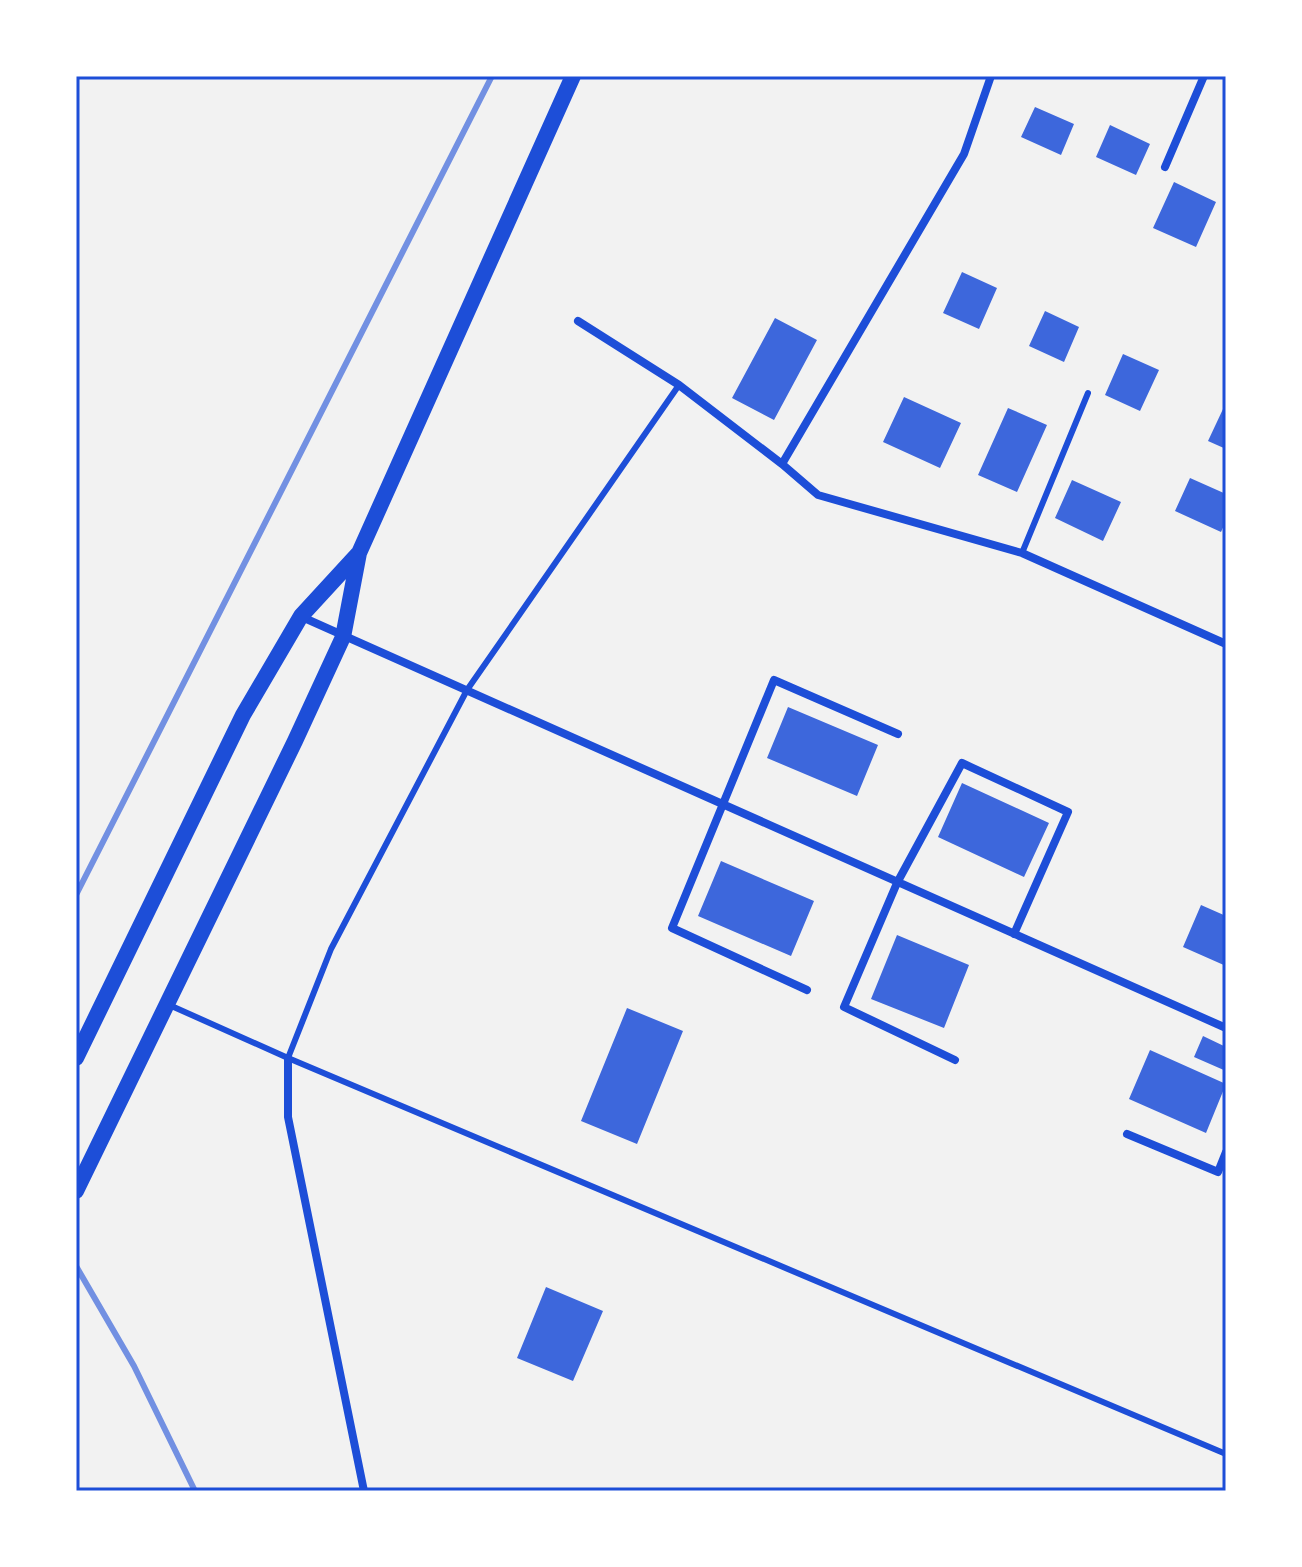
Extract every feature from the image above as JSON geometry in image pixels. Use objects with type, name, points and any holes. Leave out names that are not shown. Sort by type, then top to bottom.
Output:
[{"type":"main road","points":[[76,1191],[343,637],[359,553],[481,275],[573,76]]},
{"type":"main road","points":[[76,1058],[243,715],[301,616],[359,553]]},
{"type":"street","points":[[782,464],[964,154],[991,76]]},
{"type":"street","points":[[1165,167],[1204,76]]},
{"type":"street","points":[[578,321],[679,385],[818,495],[1022,553],[1226,644]]},
{"type":"street","points":[[301,616],[1226,1028]]},
{"type":"street","points":[[807,990],[672,928],[774,680],[898,734]]},
{"type":"street","points":[[955,1060],[844,1007],[897,883],[962,763],[1068,812],[1014,934]]},
{"type":"street","points":[[288,1058],[288,1117],[364,1491]]},
{"type":"street","points":[[1127,1134],[1218,1172],[1226,1152]]},
{"type":"lane","points":[[288,1058],[331,949],[467,690],[679,385]]},
{"type":"lane","points":[[1022,553],[1088,393]]},
{"type":"lane","points":[[167,1004],[1224,1455]]},
{"type":"building","points":[[1035,107],[1074,124],[1061,155],[1021,137]]},
{"type":"building","points":[[1110,125],[1150,144],[1136,175],[1096,157]]},
{"type":"building","points":[[1174,182],[1216,202],[1196,247],[1153,228]]},
{"type":"building","points":[[962,272],[997,288],[979,329],[943,313]]},
{"type":"building","points":[[1045,311],[1079,327],[1064,362],[1029,346]]},
{"type":"building","points":[[775,318],[817,340],[774,420],[732,398]]},
{"type":"building","points":[[1123,354],[1159,370],[1140,411],[1105,395]]},
{"type":"building","points":[[904,397],[961,423],[940,468],[883,442]]},
{"type":"building","points":[[1008,408],[1047,425],[1017,492],[978,475]]},
{"type":"building","points":[[1223,409],[1226,411],[1226,449],[1208,441]]},
{"type":"building","points":[[1190,478],[1226,494],[1226,521],[1221,532],[1175,511]]},
{"type":"building","points":[[1072,480],[1121,502],[1103,541],[1055,518]]},
{"type":"building","points":[[788,707],[878,745],[857,796],[767,758]]},
{"type":"building","points":[[962,783],[1049,823],[1024,877],[938,837]]},
{"type":"building","points":[[721,861],[814,901],[791,956],[698,916]]},
{"type":"building","points":[[1201,905],[1226,916],[1226,966],[1183,947]]},
{"type":"building","points":[[897,935],[969,965],[944,1028],[871,999]]},
{"type":"building","points":[[627,1008],[683,1031],[637,1144],[581,1121]]},
{"type":"building","points":[[1203,1036],[1226,1047],[1226,1071],[1194,1057]]},
{"type":"building","points":[[1150,1050],[1226,1084],[1206,1133],[1129,1099]]},
{"type":"building","points":[[546,1287],[603,1311],[573,1381],[517,1358]]},
{"type":"railway","points":[[76,895],[492,76]]},
{"type":"railway","points":[[76,1266],[134,1366],[195,1491]]}]
